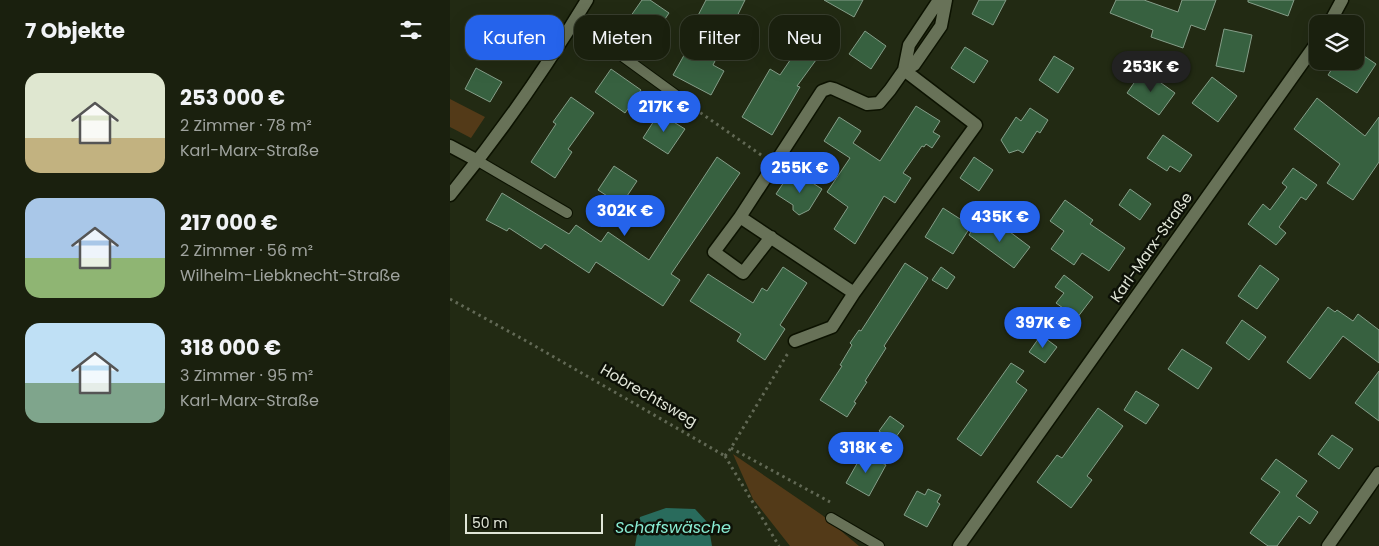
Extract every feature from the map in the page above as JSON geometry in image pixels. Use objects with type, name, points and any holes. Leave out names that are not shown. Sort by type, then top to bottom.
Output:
[{"type":"street","points":[[578,15],[587,0]]},
{"type":"street","points":[[771,237],[744,273],[714,252],[775,165],[822,91],[834,88],[860,102],[874,104],[884,98],[904,70],[909,46],[938,0]]},
{"type":"street","points":[[904,70],[914,65],[941,26],[946,0]]},
{"type":"street","points":[[1334,15],[1342,0]]},
{"type":"street","points":[[450,195],[507,122],[574,21]]},
{"type":"street","name":"Karl-Marx-Straße","points":[[959,546],[1309,54]]},
{"type":"street","points":[[795,342],[832,327],[854,292],[976,125],[904,70]]},
{"type":"street","points":[[450,146],[478,161]]},
{"type":"street","points":[[740,217],[854,292]]},
{"type":"street","points":[[1328,546],[1379,473]]},
{"type":"lane","points":[[628,60],[684,101]]},
{"type":"lane","points":[[478,161],[567,213]]},
{"type":"lane","points":[[832,518],[879,546]]},
{"type":"path","points":[[684,101],[775,165]]},
{"type":"path","name":"Hobrechtsweg","points":[[450,299],[724,456]]},
{"type":"path","points":[[779,546],[724,456],[731,448],[795,342]]},
{"type":"path","points":[[731,448],[830,502]]},
{"type":"shaded area","points":[[450,99],[485,117],[471,138],[450,127]]},
{"type":"shaded area","points":[[733,454],[822,515],[859,546],[790,546],[753,499]]},
{"type":"water","name":"Schafswäsche","points":[[666,508],[695,509],[708,523],[712,546],[635,546],[640,517]]},
{"type":"building","points":[[642,0],[650,0],[669,13],[668,15],[632,15]]},
{"type":"building","points":[[706,0],[745,0],[738,15],[698,15]]},
{"type":"building","points":[[824,0],[863,0],[854,17]]},
{"type":"building","points":[[979,0],[1006,0],[993,25],[972,14]]},
{"type":"building","points":[[1116,0],[1144,0],[1178,12],[1182,0],[1216,0],[1205,30],[1191,25],[1183,48],[1151,37],[1153,30],[1110,13]]},
{"type":"building","points":[[1248,0],[1294,0],[1288,16],[1248,2]]},
{"type":"building","points":[[1224,29],[1252,35],[1244,72],[1216,66]]},
{"type":"building","points":[[865,31],[886,46],[871,69],[849,54]]},
{"type":"building","points":[[965,47],[988,61],[974,83],[951,68]]},
{"type":"building","points":[[1054,56],[1074,68],[1058,93],[1039,80]]},
{"type":"building","points":[[1364,56],[1376,64],[1357,93],[1328,75],[1331,70],[1364,70]]},
{"type":"building","points":[[681,60],[715,60],[713,65],[724,71],[711,95],[673,75]]},
{"type":"building","points":[[790,60],[816,60],[797,86],[800,87],[772,135],[742,117],[770,69],[780,75]]},
{"type":"building","points":[[476,68],[502,82],[490,102],[465,89]]},
{"type":"building","points":[[611,69],[641,90],[625,113],[595,92]]},
{"type":"building","points":[[1143,70],[1175,93],[1159,115],[1127,93]]},
{"type":"building","points":[[1212,77],[1237,96],[1218,122],[1192,103]]},
{"type":"building","points":[[571,97],[594,113],[568,149],[572,152],[555,178],[531,162],[556,124],[553,122]]},
{"type":"building","points":[[1317,98],[1365,136],[1379,117],[1379,162],[1353,200],[1327,183],[1340,164],[1294,129]]},
{"type":"building","points":[[916,106],[940,121],[933,132],[940,136],[932,148],[926,144],[924,147],[922,146],[903,173],[911,178],[895,203],[884,196],[855,244],[834,229],[848,207],[827,192],[850,158],[824,141],[839,117],[861,131],[853,143],[880,161]]},
{"type":"building","points":[[1030,108],[1048,120],[1040,133],[1037,131],[1023,153],[1018,150],[1009,153],[1001,140],[1016,117],[1021,121]]},
{"type":"building","points":[[659,113],[685,129],[668,154],[643,138]]},
{"type":"building","points":[[1163,135],[1192,155],[1180,172],[1170,166],[1167,171],[1147,158]]},
{"type":"building","points":[[717,157],[740,173],[671,274],[680,280],[663,306],[596,262],[589,273],[545,244],[541,249],[509,228],[507,231],[486,220],[502,193],[569,234],[576,225],[601,242],[608,232],[649,260]]},
{"type":"building","points":[[974,157],[993,170],[979,191],[960,178]]},
{"type":"building","points":[[614,166],[637,181],[621,205],[598,190]]},
{"type":"building","points":[[1293,168],[1317,185],[1306,200],[1301,197],[1279,227],[1286,233],[1276,245],[1248,224],[1263,204],[1270,210],[1287,187],[1282,183]]},
{"type":"building","points":[[800,175],[822,189],[809,210],[799,215],[793,210],[793,205],[776,194],[786,179],[794,184]]},
{"type":"building","points":[[1130,189],[1151,204],[1140,220],[1119,205]]},
{"type":"building","points":[[1065,200],[1093,220],[1090,224],[1125,248],[1109,271],[1082,253],[1074,265],[1051,249],[1064,231],[1050,221]]},
{"type":"building","points":[[943,208],[971,226],[953,254],[925,237]]},
{"type":"building","points":[[979,219],[1002,234],[1006,229],[1030,247],[1014,268],[969,235]]},
{"type":"building","points":[[905,263],[928,278],[884,346],[886,348],[865,381],[867,382],[847,417],[820,400],[842,366],[840,365],[852,345],[850,343],[859,330],[861,331]]},
{"type":"building","points":[[1260,265],[1279,279],[1257,309],[1238,296]]},
{"type":"building","points":[[783,267],[807,283],[780,325],[785,329],[765,360],[737,341],[741,334],[690,301],[708,274],[753,303],[762,288],[767,291]]},
{"type":"building","points":[[941,267],[955,277],[947,289],[932,280]]},
{"type":"building","points":[[1064,275],[1093,297],[1077,318],[1056,303],[1064,293],[1055,287]]},
{"type":"building","points":[[1328,307],[1335,312],[1337,310],[1353,321],[1358,314],[1379,330],[1379,363],[1343,336],[1310,379],[1287,362]]},
{"type":"building","points":[[1242,320],[1266,337],[1249,360],[1226,343]]},
{"type":"building","points":[[1041,335],[1057,347],[1045,363],[1029,352]]},
{"type":"building","points":[[1182,349],[1212,368],[1198,389],[1168,369]]},
{"type":"building","points":[[1011,363],[1024,371],[1016,382],[1027,390],[981,456],[957,439]]},
{"type":"building","points":[[1379,371],[1379,421],[1355,403]]},
{"type":"building","points":[[1136,391],[1159,405],[1146,424],[1124,410]]},
{"type":"building","points":[[1098,408],[1123,426],[1087,476],[1092,480],[1071,508],[1037,482],[1057,455],[1062,458]]},
{"type":"building","points":[[890,416],[904,426],[893,441],[879,431]]},
{"type":"building","points":[[1332,435],[1353,449],[1339,469],[1318,454]]},
{"type":"building","points":[[863,453],[886,465],[869,496],[846,483]]},
{"type":"building","points":[[1276,459],[1307,481],[1296,496],[1318,512],[1310,524],[1299,516],[1277,546],[1268,546],[1250,533],[1280,492],[1261,479]]},
{"type":"building","points":[[928,489],[941,495],[937,502],[940,504],[927,527],[904,515],[917,491],[925,495]]}]
